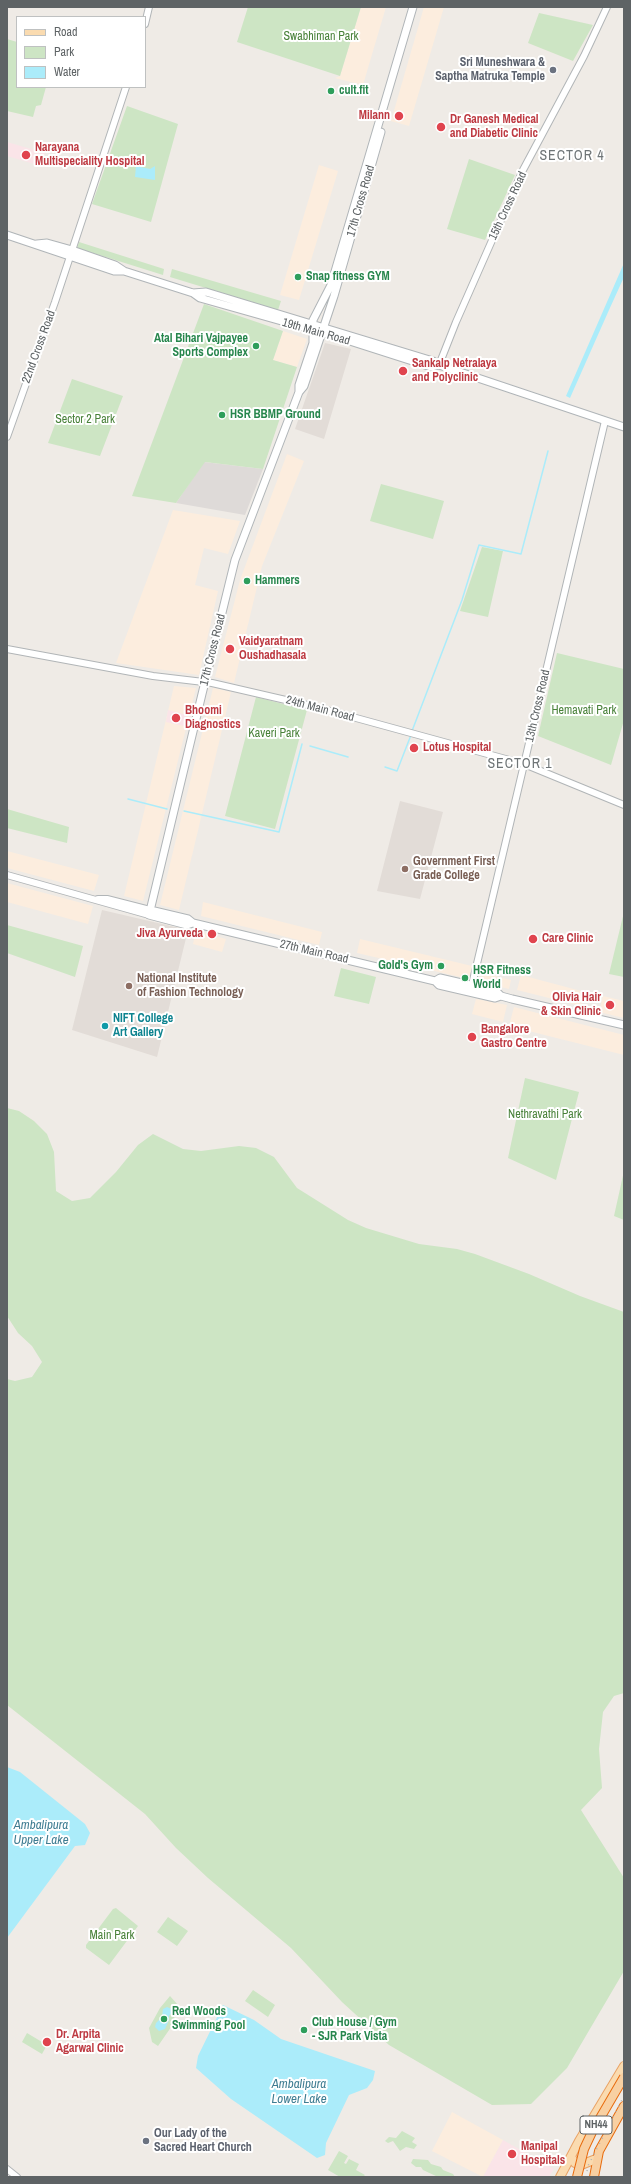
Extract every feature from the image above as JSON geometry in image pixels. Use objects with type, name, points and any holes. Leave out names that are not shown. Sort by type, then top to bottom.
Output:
[{"type":"highway","name":"NH44","points":[[578,2177],[584,2149],[592,2132],[624,2077]]},
{"type":"highway","name":"NH44","points":[[594,2177],[596,2159],[599,2151],[624,2106]]},
{"type":"main road","name":"17th Cross Road","points":[[299,392],[299,384],[313,343],[312,328],[316,313],[331,285],[413,7]]},
{"type":"main road","name":"17th Cross Road","points":[[150,912],[235,560],[299,392],[304,386],[332,303],[418,7]]},
{"type":"main road","name":"19th Main Road","points":[[7,235],[37,244],[44,248],[71,253],[115,265],[124,270],[193,293],[200,298],[312,328],[431,367],[439,366],[624,427]]},
{"type":"main road","points":[[324,300],[332,303]]},
{"type":"main road","name":"27th Main Road","points":[[150,912],[188,919],[193,923],[435,981],[440,978],[471,989],[496,991],[501,996],[624,1025]]},
{"type":"main road","points":[[560,2177],[624,2066]]},
{"type":"main road","points":[[572,2157],[575,2163],[585,2165]]},
{"type":"main road","points":[[578,2177],[585,2165],[596,2159]]},
{"type":"street","points":[[146,20],[149,7]]},
{"type":"street","name":"15th Cross Road","points":[[439,366],[456,322],[524,170],[584,56],[607,7]]},
{"type":"street","name":"22nd Cross Road","points":[[7,437],[71,253],[126,88]]},
{"type":"street","name":"13th Cross Road","points":[[471,989],[605,421]]},
{"type":"street","name":"24th Main Road","points":[[7,649],[153,676],[205,682],[267,695],[524,764],[624,805]]},
{"type":"street","name":"27th Main Road","points":[[7,875],[98,899],[106,904],[150,912]]},
{"type":"street","points":[[7,2169],[17,2177]]},
{"type":"shaded area","points":[[361,7],[386,7],[363,85],[335,78],[340,76]]},
{"type":"shaded area","points":[[424,7],[444,7],[409,126],[391,121]]},
{"type":"shaded area","name":"Narayana Multispeciality Hospital","points":[[7,142],[45,153],[41,166],[7,156]]},
{"type":"shaded area","points":[[319,165],[338,171],[299,300],[280,295]]},
{"type":"shaded area","points":[[283,331],[307,339],[297,367],[273,360]]},
{"type":"shaded area","points":[[325,343],[351,349],[324,439],[295,429]]},
{"type":"shaded area","points":[[287,454],[304,461],[262,566],[234,683],[215,677],[240,580]]},
{"type":"shaded area","points":[[204,462],[263,469],[245,515],[176,503]]},
{"type":"shaded area","points":[[173,510],[240,521],[228,554],[204,548],[195,585],[218,591],[199,675],[116,663]]},
{"type":"shaded area","points":[[174,686],[196,688],[143,901],[124,896]]},
{"type":"shaded area","points":[[213,688],[231,692],[179,910],[160,905]]},
{"type":"shaded area","name":"Bhoomi Diagnostics","points":[[168,710],[187,715],[184,726],[166,722]]},
{"type":"shaded area","name":"Government First Grade College","points":[[400,801],[443,812],[420,899],[377,891]]},
{"type":"shaded area","points":[[7,851],[99,875],[94,891],[7,868]]},
{"type":"shaded area","points":[[7,883],[93,906],[88,924],[7,902]]},
{"type":"shaded area","points":[[203,902],[322,932],[319,945],[201,916]]},
{"type":"shaded area","name":"National Institute of Fashion Technology","points":[[102,910],[188,930],[157,1057],[72,1030]]},
{"type":"shaded area","points":[[196,931],[226,939],[222,952],[193,944]]},
{"type":"shaded area","points":[[360,939],[472,966],[469,979],[357,953]]},
{"type":"shaded area","points":[[482,973],[511,980],[509,989],[481,982]]},
{"type":"shaded area","points":[[521,975],[585,992],[581,1006],[517,990]]},
{"type":"shaded area","points":[[603,996],[624,1001],[624,1018],[599,1012]]},
{"type":"shaded area","points":[[476,999],[507,1005],[503,1022],[472,1014]]},
{"type":"shaded area","points":[[514,1007],[624,1035],[624,1055],[509,1026]]},
{"type":"shaded area","points":[[452,2112],[503,2140],[483,2177],[432,2151]]},
{"type":"shaded area","name":"Manipal Hospitals","points":[[503,2140],[554,2169],[549,2177],[483,2177]]},
{"type":"green space","name":"Swabhiman Park","points":[[248,7],[361,7],[340,76],[237,42]]},
{"type":"green space","points":[[539,13],[593,25],[573,61],[528,43]]},
{"type":"green space","points":[[7,39],[16,42],[16,88],[46,88],[41,105],[36,106],[33,117],[7,111]]},
{"type":"green space","points":[[127,106],[178,124],[151,222],[92,204]]},
{"type":"green space","points":[[469,159],[515,175],[485,240],[447,229]]},
{"type":"green space","points":[[79,242],[164,269],[163,275],[77,248]]},
{"type":"green space","points":[[172,269],[281,301],[278,310],[170,277]]},
{"type":"green space","name":"HSR BBMP Ground","points":[[204,304],[283,331],[273,360],[297,367],[263,469],[205,462],[176,503],[132,496]]},
{"type":"green space","name":"Sector 2 Park","points":[[72,379],[123,396],[100,456],[48,443]]},
{"type":"green space","points":[[381,484],[444,501],[433,539],[370,521]]},
{"type":"green space","points":[[482,547],[503,551],[488,617],[460,611]]},
{"type":"green space","name":"Hemavati Park","points":[[557,653],[624,669],[624,720],[611,765],[538,736]]},
{"type":"green space","name":"Kaveri Park","points":[[256,697],[307,710],[275,829],[225,816]]},
{"type":"green space","points":[[7,809],[69,827],[67,843],[7,828]]},
{"type":"green space","points":[[624,912],[624,977],[609,974]]},
{"type":"green space","points":[[7,925],[83,946],[75,977],[7,953]]},
{"type":"green space","points":[[341,968],[376,977],[369,1004],[334,996]]},
{"type":"green space","name":"Nethravathi Park","points":[[525,1078],[579,1092],[556,1180],[508,1158]]},
{"type":"green space","points":[[7,1108],[19,1111],[34,1121],[47,1134],[54,1152],[56,1191],[72,1201],[90,1198],[116,1172],[138,1145],[153,1134],[183,1149],[201,1151],[239,1146],[256,1148],[274,1157],[297,1188],[348,1220],[366,1228],[419,1244],[457,1249],[475,1254],[624,1312],[624,1693],[614,1696],[603,1712],[599,1749],[602,1788],[581,1810],[624,1878],[624,1971],[567,2068],[531,2104],[492,2105],[389,2045],[342,2002],[291,1948],[208,1878],[176,1848],[145,1814],[7,1705],[7,1379],[15,1381],[32,1377],[42,1362],[32,1346],[18,1333],[7,1316]]},
{"type":"green space","points":[[624,1171],[624,1220],[614,1216]]},
{"type":"green space","name":"Main Park","points":[[116,1908],[138,1926],[109,1965],[86,1948],[86,1945],[113,1909]]},
{"type":"green space","points":[[168,1917],[188,1931],[177,1946],[157,1932]]},
{"type":"green space","points":[[253,1990],[275,2005],[268,2017],[245,2001]]},
{"type":"green space","points":[[170,1996],[178,2005],[172,2014],[176,2020],[158,2046],[152,2042],[149,2028],[160,2008]]},
{"type":"green space","points":[[27,2033],[47,2045],[42,2054],[22,2042]]},
{"type":"green space","points":[[402,2131],[415,2138],[412,2142],[417,2145],[414,2149],[406,2147],[400,2151],[393,2141],[388,2143],[385,2141],[389,2137],[396,2138]]},
{"type":"green space","points":[[339,2151],[348,2156],[344,2163],[346,2164],[349,2159],[359,2164],[356,2170],[365,2175],[363,2177],[340,2177],[328,2170]]},
{"type":"green space","points":[[413,2159],[428,2160],[431,2164],[441,2167],[443,2170],[453,2174],[455,2177],[438,2177],[423,2170],[421,2167],[416,2167],[411,2163]]},
{"type":"water","points":[[136,166],[150,169],[155,166],[155,180],[135,177]]},
{"type":"water","points":[[624,263],[624,277],[570,398],[566,396]]},
{"type":"water","name":"Ambalipura Upper Lake","points":[[7,1767],[20,1772],[85,1824],[90,1833],[85,1845],[75,1846],[7,1938]]},
{"type":"water","name":"Ambalipura Lower Lake","points":[[223,2005],[254,2020],[281,2039],[375,2071],[373,2080],[367,2088],[349,2095],[326,2143],[325,2155],[317,2158],[231,2099],[196,2068],[198,2056]]},
{"type":"water","name":"Red Woods Swimming Pool","points":[[167,2007],[174,2010],[169,2016],[165,2029],[159,2031],[155,2027],[156,2023],[162,2017],[163,2009]]},
{"type":"waterway","points":[[412,731],[462,600],[479,545],[521,554],[548,451]]},
{"type":"waterway","points":[[385,767],[397,771],[411,735]]},
{"type":"waterway","points":[[184,811],[279,832],[302,744]]},
{"type":"waterway","points":[[310,746],[348,757]]},
{"type":"waterway","points":[[128,799],[167,809]]},
{"type":"railway","points":[[586,2177],[588,2166],[624,2096]]},
{"type":"place","name":"Sri Muneshwara & Saptha Matruka Temple","points":[[553,70]]},
{"type":"place","name":"cult.fit","points":[[331,91]]},
{"type":"place","name":"Milann","points":[[399,116]]},
{"type":"place","name":"Dr Ganesh Medical and Diabetic Clinic","points":[[441,127]]},
{"type":"place","name":"Narayana Multispeciality Hospital","points":[[26,155]]},
{"type":"place","name":"Snap fitness GYM","points":[[298,277]]},
{"type":"place","name":"Atal Bihari Vajpayee Sports Complex","points":[[256,346]]},
{"type":"place","name":"Sankalp Netralaya and Polyclinic","points":[[403,371]]},
{"type":"place","name":"HSR BBMP Ground","points":[[222,415]]},
{"type":"place","name":"Hammers","points":[[247,581]]},
{"type":"place","name":"Vaidyaratnam Oushadhasala","points":[[230,649]]},
{"type":"place","name":"Bhoomi Diagnostics","points":[[176,718]]},
{"type":"place","name":"Lotus Hospital","points":[[414,748]]},
{"type":"place","name":"Government First Grade College","points":[[405,869]]},
{"type":"place","name":"Jiva Ayurveda","points":[[212,934]]},
{"type":"place","name":"Care Clinic","points":[[533,939]]},
{"type":"place","name":"Gold's Gym","points":[[441,966]]},
{"type":"place","name":"HSR Fitness World","points":[[465,978]]},
{"type":"place","name":"National Institute of Fashion Technology","points":[[129,986]]},
{"type":"place","name":"Olivia Hair & Skin Clinic","points":[[610,1005]]},
{"type":"place","name":"NIFT College Art Gallery","points":[[105,1026]]},
{"type":"place","name":"Bangalore Gastro Centre","points":[[472,1037]]},
{"type":"place","name":"Red Woods Swimming Pool","points":[[164,2019]]},
{"type":"place","name":"Club House / Gym - SJR Park Vista","points":[[304,2030]]},
{"type":"place","name":"Dr. Arpita Agarwal Clinic","points":[[47,2042]]},
{"type":"place","name":"Our Lady of the Sacred Heart Church","points":[[146,2141]]},
{"type":"place","name":"Manipal Hospitals","points":[[512,2154]]},
{"type":"district","name":"SECTOR 4","points":[[572,156]]},
{"type":"district","name":"SECTOR 1","points":[[520,764]]}]
